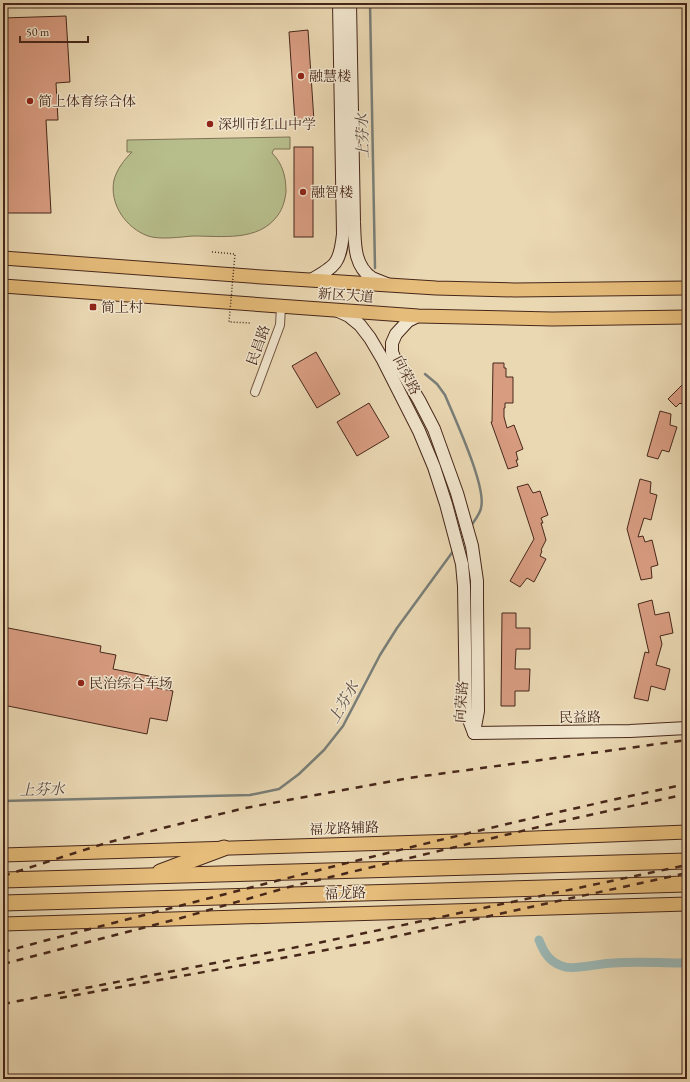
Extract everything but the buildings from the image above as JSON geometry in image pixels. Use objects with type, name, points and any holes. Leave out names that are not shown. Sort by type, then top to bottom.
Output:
[{"type":"highway","points":[[149,876],[224,848]]},
{"type":"highway","name":"福龙路","points":[[3,880],[687,862]]},
{"type":"highway","name":"福龙路","points":[[3,903],[687,884]]},
{"type":"main road","points":[[311,280],[330,269],[338,260],[344,234],[339,3]]},
{"type":"main road","points":[[350,3],[354,222],[356,251],[358,261],[372,278],[390,285]]},
{"type":"main road","name":"新区大道","points":[[3,258],[390,285],[515,290],[687,288]]},
{"type":"main road","name":"新区大道","points":[[3,286],[418,316],[552,320],[687,317]]},
{"type":"main road","name":"向荣路","points":[[338,311],[349,316],[360,325],[370,338],[383,360],[419,431],[434,467],[446,504],[462,564],[465,602],[466,712],[474,733]]},
{"type":"main road","name":"向荣路","points":[[418,316],[408,321],[396,334],[392,344],[392,352],[396,362],[419,400],[434,429],[472,546],[477,581],[478,711],[474,733]]},
{"type":"main road","name":"民益路","points":[[474,733],[630,731],[687,728]]},
{"type":"main road","name":"福龙路辅路","points":[[3,855],[687,832]]},
{"type":"main road","points":[[3,924],[687,904]]},
{"type":"street","name":"民昌路","points":[[255,392],[280,326],[281,307]]},
{"type":"path","points":[[212,252],[235,254],[229,322],[251,323]]},
{"type":"green space","points":[[290,137],[290,149],[274,149],[272,153],[279,162],[284,176],[286,192],[284,204],[278,215],[270,224],[261,230],[250,234],[239,236],[193,236],[164,238],[148,236],[140,232],[126,221],[114,198],[114,180],[117,172],[132,152],[127,152],[127,140]]},
{"type":"waterway","name":"上芬水","points":[[370,3],[375,268]]},
{"type":"waterway","name":"上芬水","points":[[425,374],[437,384],[445,395],[475,469],[482,498],[481,508],[471,526]]},
{"type":"waterway","name":"上芬水","points":[[3,801],[250,795],[279,789],[299,774],[324,750],[343,726],[380,655],[397,628],[454,550]]},
{"type":"waterway","points":[[539,940],[548,957],[555,963],[570,968],[622,962],[687,962]]},
{"type":"railway","points":[[3,876],[106,843],[245,808],[409,778],[687,740]]},
{"type":"railway","points":[[3,952],[291,877],[449,838],[687,784]]},
{"type":"railway","points":[[3,964],[181,918],[289,887],[576,818],[687,794]]},
{"type":"railway","points":[[3,1004],[313,944],[687,865]]},
{"type":"railway","points":[[60,998],[370,942],[687,873]]},
{"type":"place","name":"融慧楼","points":[[301,76]]},
{"type":"place","name":"简上体育综合体","points":[[30,101]]},
{"type":"place","name":"深圳市红山中学","points":[[210,124]]},
{"type":"place","name":"融智楼","points":[[303,192]]},
{"type":"place","name":"简上村","points":[[93,307]]},
{"type":"place","name":"民治综合车场","points":[[81,683]]}]
